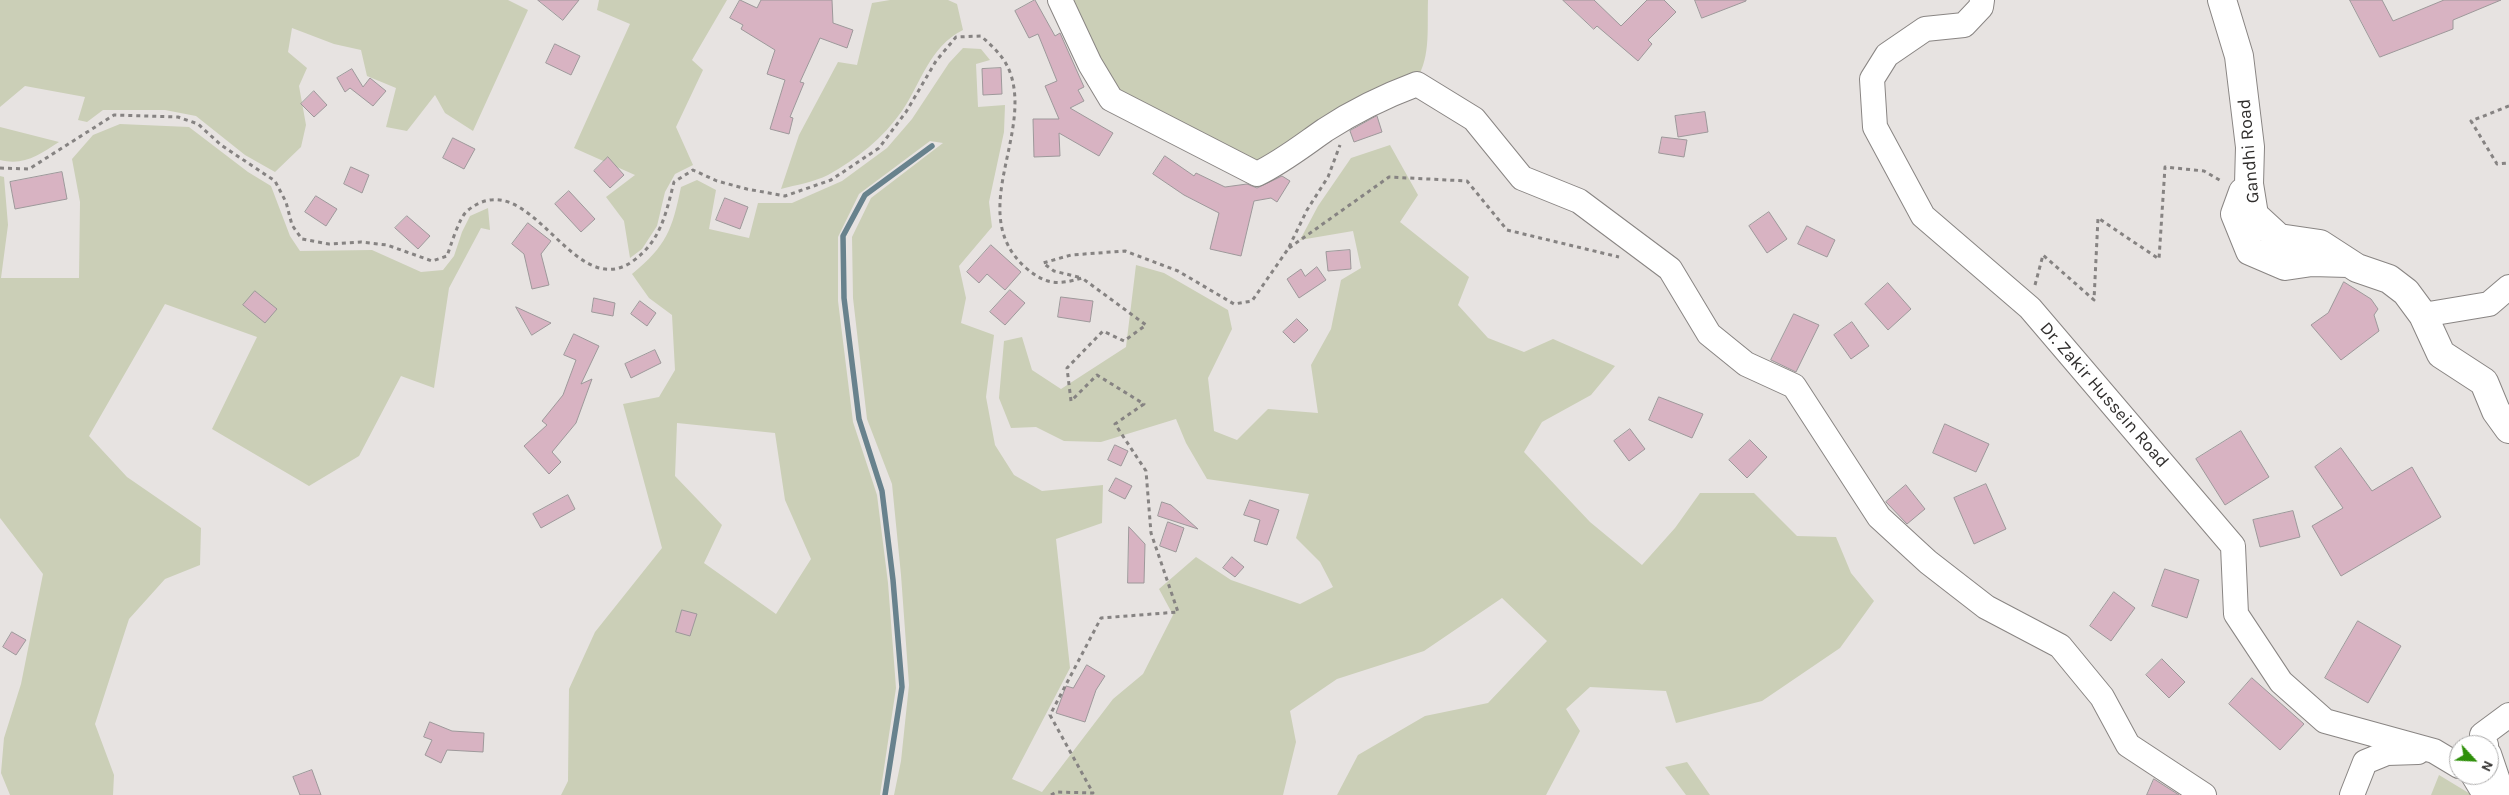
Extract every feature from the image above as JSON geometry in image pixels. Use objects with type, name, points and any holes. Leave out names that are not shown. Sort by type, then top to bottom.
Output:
[{"type":"main road","name":"Gandhi Road","points":[[2222,0],[2239,56],[2250,147],[2246,184],[2254,214],[2279,238],[2320,244],[2353,266],[2389,279],[2406,292],[2423,314],[2441,354],[2484,382],[2496,411],[2509,429]]},
{"type":"street","points":[[1060,0],[1090,64],[1111,99],[1257,174],[1281,162],[1339,122],[1385,96],[1417,84],[1474,119],[1522,178],[1579,200],[1670,269],[1709,334],[1746,364],[1794,386],[1879,517],[1928,562],[1986,607],[2060,646],[2102,697],[2128,745],[2204,795]]},
{"type":"street","name":"Dr. Zakir Hussein Road","points":[[1982,0],[1981,7],[1964,25],[1925,29],[1887,55],[1872,79],[1875,127],[1923,216],[2030,308],[2233,546],[2236,614],[2282,682],[2324,721],[2434,751],[2449,760]]},
{"type":"street","points":[[2423,314],[2489,304],[2509,287]]},
{"type":"street","points":[[2482,735],[2509,715]]},
{"type":"street","points":[[2352,795],[2365,762],[2387,753],[2434,751]]},
{"type":"path","points":[[0,168],[29,169],[114,115],[178,118],[198,124],[221,145],[275,181],[286,202],[292,225],[302,239],[329,244],[361,242],[387,245],[432,261],[447,256],[466,212],[484,201],[508,202],[537,220],[578,259],[596,269],[622,268],[646,251],[662,228],[674,182],[693,170],[717,181],[784,196],[831,180],[879,148],[906,112],[936,60],[956,37],[981,36],[1002,55],[1011,75],[1014,94],[1010,147],[1000,183],[999,216],[1012,256],[1036,277],[1061,284],[1082,278]]},
{"type":"path","points":[[2509,106],[2471,121],[2497,164],[2509,163]]},
{"type":"path","points":[[1051,795],[1056,792],[1094,793],[1050,715],[1101,618],[1178,612],[1151,533],[1146,471],[1115,424],[1144,404],[1097,375],[1071,401],[1067,368],[1103,331],[1124,341],[1146,325],[1082,278],[1054,271],[1043,263],[1071,255],[1125,251],[1178,271],[1234,304],[1252,301],[1288,249],[1307,210],[1328,176],[1340,150],[1339,122]]},
{"type":"path","points":[[2030,308],[2043,255],[2094,300],[2098,218],[2158,259],[2165,167],[2204,171],[2246,184]]},
{"type":"path","points":[[1288,249],[1389,177],[1466,181],[1507,230],[1622,258]]},
{"type":"green space","points":[[0,0],[508,0],[528,10],[473,131],[445,113],[435,95],[407,131],[386,127],[396,88],[367,76],[361,50],[334,44],[292,28],[288,52],[307,68],[299,86],[306,125],[301,147],[275,172],[245,155],[196,116],[165,110],[103,110],[87,122],[78,120],[85,97],[25,86],[0,107]]},
{"type":"green space","points":[[599,0],[727,0],[692,60],[703,70],[676,127],[693,165],[675,174],[665,192],[657,226],[642,249],[630,258],[624,221],[606,197],[635,175],[574,148],[630,24],[597,10]]},
{"type":"green space","points":[[890,0],[948,0],[957,4],[963,30],[942,45],[927,66],[909,100],[895,121],[869,147],[828,175],[781,189],[799,135],[838,62],[857,65],[872,3]]},
{"type":"green space","points":[[1068,0],[1428,0],[1426,51],[1417,78],[1251,164],[1120,97]]},
{"type":"green space","points":[[963,48],[981,49],[990,60],[976,64],[978,107],[1005,105],[1004,132],[989,202],[992,227],[959,266],[966,298],[961,323],[994,335],[986,397],[995,445],[1014,475],[1042,491],[1103,485],[1102,523],[1056,539],[1070,668],[1012,779],[1042,792],[1113,699],[1143,674],[1173,615],[1159,589],[1196,557],[1231,580],[1300,604],[1333,587],[1320,562],[1296,538],[1309,494],[1207,479],[1186,443],[1176,419],[1101,442],[1064,441],[1036,427],[1011,428],[999,398],[1004,341],[1022,337],[1032,370],[1061,389],[1126,347],[1136,265],[1164,273],[1228,310],[1232,329],[1208,378],[1214,431],[1237,440],[1268,409],[1318,413],[1311,365],[1331,329],[1341,280],[1361,268],[1353,231],[1300,240],[1318,206],[1351,158],[1390,145],[1418,195],[1400,222],[1469,277],[1458,305],[1488,338],[1524,352],[1553,339],[1615,366],[1591,395],[1542,422],[1524,452],[1590,522],[1642,565],[1675,528],[1700,493],[1754,493],[1797,536],[1836,537],[1851,573],[1874,601],[1840,648],[1762,701],[1676,723],[1666,691],[1590,687],[1566,709],[1580,731],[1546,795],[1337,795],[1358,755],[1425,716],[1488,703],[1547,641],[1502,598],[1424,651],[1337,679],[1290,711],[1296,742],[1283,795],[894,795],[901,761],[909,685],[901,575],[892,484],[867,419],[853,298],[852,237],[871,198],[943,143],[930,141],[859,194],[838,237],[838,301],[853,422],[877,495],[888,583],[896,688],[880,795],[561,795],[568,781],[569,689],[595,632],[662,548],[623,404],[659,397],[675,370],[672,315],[649,298],[632,274],[661,245],[671,226],[681,187],[697,180],[716,190],[709,229],[749,238],[758,203],[792,203],[842,181],[887,148],[912,119],[949,63]],"holes":[[[677,423],[775,433],[785,500],[811,559],[776,614],[704,563],[722,525],[675,476]]]},
{"type":"green space","points":[[120,124],[189,127],[248,172],[271,186],[290,236],[300,251],[372,250],[421,272],[443,270],[454,256],[470,216],[488,208],[490,230],[481,228],[449,288],[434,388],[401,376],[359,456],[309,486],[212,429],[257,337],[165,304],[89,436],[127,477],[201,528],[200,565],[165,579],[129,619],[95,724],[114,775],[113,795],[10,795],[1,773],[4,738],[21,684],[43,574],[0,518],[0,176],[4,177],[8,225],[1,278],[79,278],[80,202],[72,159],[93,135]]},
{"type":"green space","points":[[0,127],[59,142],[31,158],[17,162],[0,160]]},
{"type":"green space","points":[[1687,762],[1710,795],[1686,795],[1665,767]]},
{"type":"green space","points":[[2439,775],[2449,781],[2449,785],[2456,785],[2472,795],[2431,795]]},
{"type":"building","points":[[538,0],[579,0],[563,20]]},
{"type":"building","points":[[740,0],[757,8],[761,0],[832,0],[833,23],[853,30],[847,48],[820,38],[800,82],[804,83],[790,117],[793,118],[789,134],[770,129],[785,80],[767,74],[775,50],[741,29],[743,25],[730,18]]},
{"type":"building","points":[[1035,0],[1055,36],[1060,33],[1084,87],[1078,90],[1084,101],[1070,108],[1113,133],[1099,156],[1059,133],[1060,156],[1034,157],[1033,119],[1059,119],[1045,86],[1057,81],[1038,34],[1029,38],[1015,11]]},
{"type":"building","points":[[1563,0],[1594,0],[1621,26],[1647,0],[1664,0],[1676,12],[1648,40],[1652,44],[1638,61],[1597,26],[1594,29]]},
{"type":"building","points":[[1695,0],[1746,0],[1746,1],[1702,18]]},
{"type":"building","points":[[2350,0],[2382,0],[2393,21],[2444,0],[2501,0],[2453,20],[2453,29],[2380,57]]},
{"type":"building","points":[[555,44],[580,56],[571,75],[546,63]]},
{"type":"building","points":[[1001,68],[1002,94],[983,95],[982,69]]},
{"type":"building","points":[[352,69],[363,87],[370,78],[386,91],[373,106],[350,88],[345,92],[337,78]]},
{"type":"building","points":[[314,91],[327,105],[314,117],[301,104]]},
{"type":"building","points":[[1705,112],[1708,132],[1678,137],[1675,116]]},
{"type":"building","points":[[1377,116],[1382,132],[1354,142],[1350,131]]},
{"type":"building","points":[[1662,137],[1687,140],[1684,157],[1659,153]]},
{"type":"building","points":[[453,138],[475,149],[464,169],[443,158]]},
{"type":"building","points":[[1165,156],[1194,176],[1196,173],[1225,187],[1247,184],[1257,188],[1282,176],[1290,181],[1277,202],[1271,198],[1254,201],[1241,256],[1210,249],[1219,213],[1184,195],[1153,174]]},
{"type":"building","points":[[608,157],[624,175],[610,188],[594,171]]},
{"type":"building","points":[[351,167],[369,175],[362,193],[344,184]]},
{"type":"building","points":[[62,172],[67,199],[15,209],[10,182]]},
{"type":"building","points":[[569,191],[595,219],[581,232],[555,204]]},
{"type":"building","points":[[316,196],[337,209],[326,226],[305,212]]},
{"type":"building","points":[[725,198],[748,207],[740,229],[716,220]]},
{"type":"building","points":[[1769,212],[1787,239],[1767,253],[1749,226]]},
{"type":"building","points":[[407,216],[430,236],[418,249],[395,228]]},
{"type":"building","points":[[528,223],[551,241],[541,254],[549,285],[532,289],[524,254],[512,244]]},
{"type":"building","points":[[1807,226],[1835,240],[1827,257],[1798,244]]},
{"type":"building","points":[[991,245],[1021,272],[1005,290],[987,274],[979,283],[967,272]]},
{"type":"building","points":[[1350,250],[1351,269],[1328,271],[1326,252]]},
{"type":"building","points":[[1317,267],[1326,280],[1299,298],[1287,279],[1301,269],[1305,276]]},
{"type":"building","points":[[2344,282],[2371,299],[2378,309],[2374,315],[2379,331],[2341,360],[2311,325],[2328,313]]},
{"type":"building","points":[[1888,283],[1911,309],[1888,330],[1865,304]]},
{"type":"building","points":[[1010,290],[1025,303],[1005,325],[990,312]]},
{"type":"building","points":[[255,291],[277,309],[265,323],[243,305]]},
{"type":"building","points":[[1061,297],[1093,301],[1090,322],[1058,317]]},
{"type":"building","points":[[594,298],[615,303],[613,316],[592,312]]},
{"type":"building","points":[[640,301],[656,313],[647,326],[631,314]]},
{"type":"building","points":[[516,307],[551,323],[532,335]]},
{"type":"building","points":[[1794,314],[1819,325],[1796,372],[1771,360]]},
{"type":"building","points":[[1297,319],[1308,330],[1294,343],[1283,332]]},
{"type":"building","points":[[1852,322],[1869,346],[1851,359],[1834,335]]},
{"type":"building","points":[[574,334],[599,346],[581,384],[592,379],[576,423],[552,452],[561,462],[549,474],[524,446],[547,425],[542,421],[563,395],[576,360],[564,355]]},
{"type":"building","points":[[655,350],[661,363],[631,378],[625,364]]},
{"type":"building","points":[[1659,397],[1703,414],[1692,438],[1649,420]]},
{"type":"building","points":[[1945,424],[1989,444],[1976,472],[1933,453]]},
{"type":"building","points":[[1630,429],[1645,449],[1629,461],[1614,441]]},
{"type":"building","points":[[2241,431],[2269,477],[2225,505],[2196,459]]},
{"type":"building","points":[[1750,440],[1767,457],[1747,478],[1729,460]]},
{"type":"building","points":[[1115,445],[1128,451],[1121,466],[1108,460]]},
{"type":"building","points":[[2341,448],[2372,491],[2412,467],[2441,517],[2341,576],[2312,526],[2343,508],[2315,467]]},
{"type":"building","points":[[1116,478],[1132,486],[1125,499],[1109,491]]},
{"type":"building","points":[[1986,484],[2006,529],[1974,544],[1954,498]]},
{"type":"building","points":[[1906,485],[1925,509],[1907,524],[1886,502]]},
{"type":"building","points":[[568,495],[575,509],[541,528],[533,514]]},
{"type":"building","points":[[1250,500],[1279,510],[1267,545],[1254,541],[1260,520],[1244,515]]},
{"type":"building","points":[[1162,502],[1171,505],[1198,529],[1158,516]]},
{"type":"building","points":[[2293,511],[2300,537],[2260,547],[2253,520]]},
{"type":"building","points":[[1168,522],[1184,528],[1176,552],[1160,546]]},
{"type":"building","points":[[1129,527],[1145,544],[1144,583],[1128,583]]},
{"type":"building","points":[[1232,557],[1244,567],[1235,577],[1223,568]]},
{"type":"building","points":[[2165,569],[2199,580],[2187,618],[2152,606]]},
{"type":"building","points":[[2114,592],[2135,608],[2111,641],[2090,626]]},
{"type":"building","points":[[682,610],[697,614],[690,636],[676,632]]},
{"type":"building","points":[[2358,621],[2401,646],[2368,703],[2325,678]]},
{"type":"building","points":[[12,632],[26,640],[16,655],[3,647]]},
{"type":"building","points":[[2162,659],[2185,682],[2169,698],[2146,675]]},
{"type":"building","points":[[1087,665],[1105,676],[1096,690],[1085,722],[1056,713],[1066,686],[1073,688]]},
{"type":"building","points":[[2252,678],[2304,724],[2280,750],[2229,704]]},
{"type":"building","points":[[430,722],[452,731],[484,733],[483,752],[447,750],[441,763],[425,755],[432,740],[424,737]]},
{"type":"building","points":[[312,770],[321,795],[300,795],[293,777]]},
{"type":"building","points":[[2154,779],[2179,795],[2147,795]]},
{"type":"waterway","points":[[885,795],[902,687],[893,580],[882,491],[859,419],[844,298],[843,236],[865,195],[932,146]]}]
